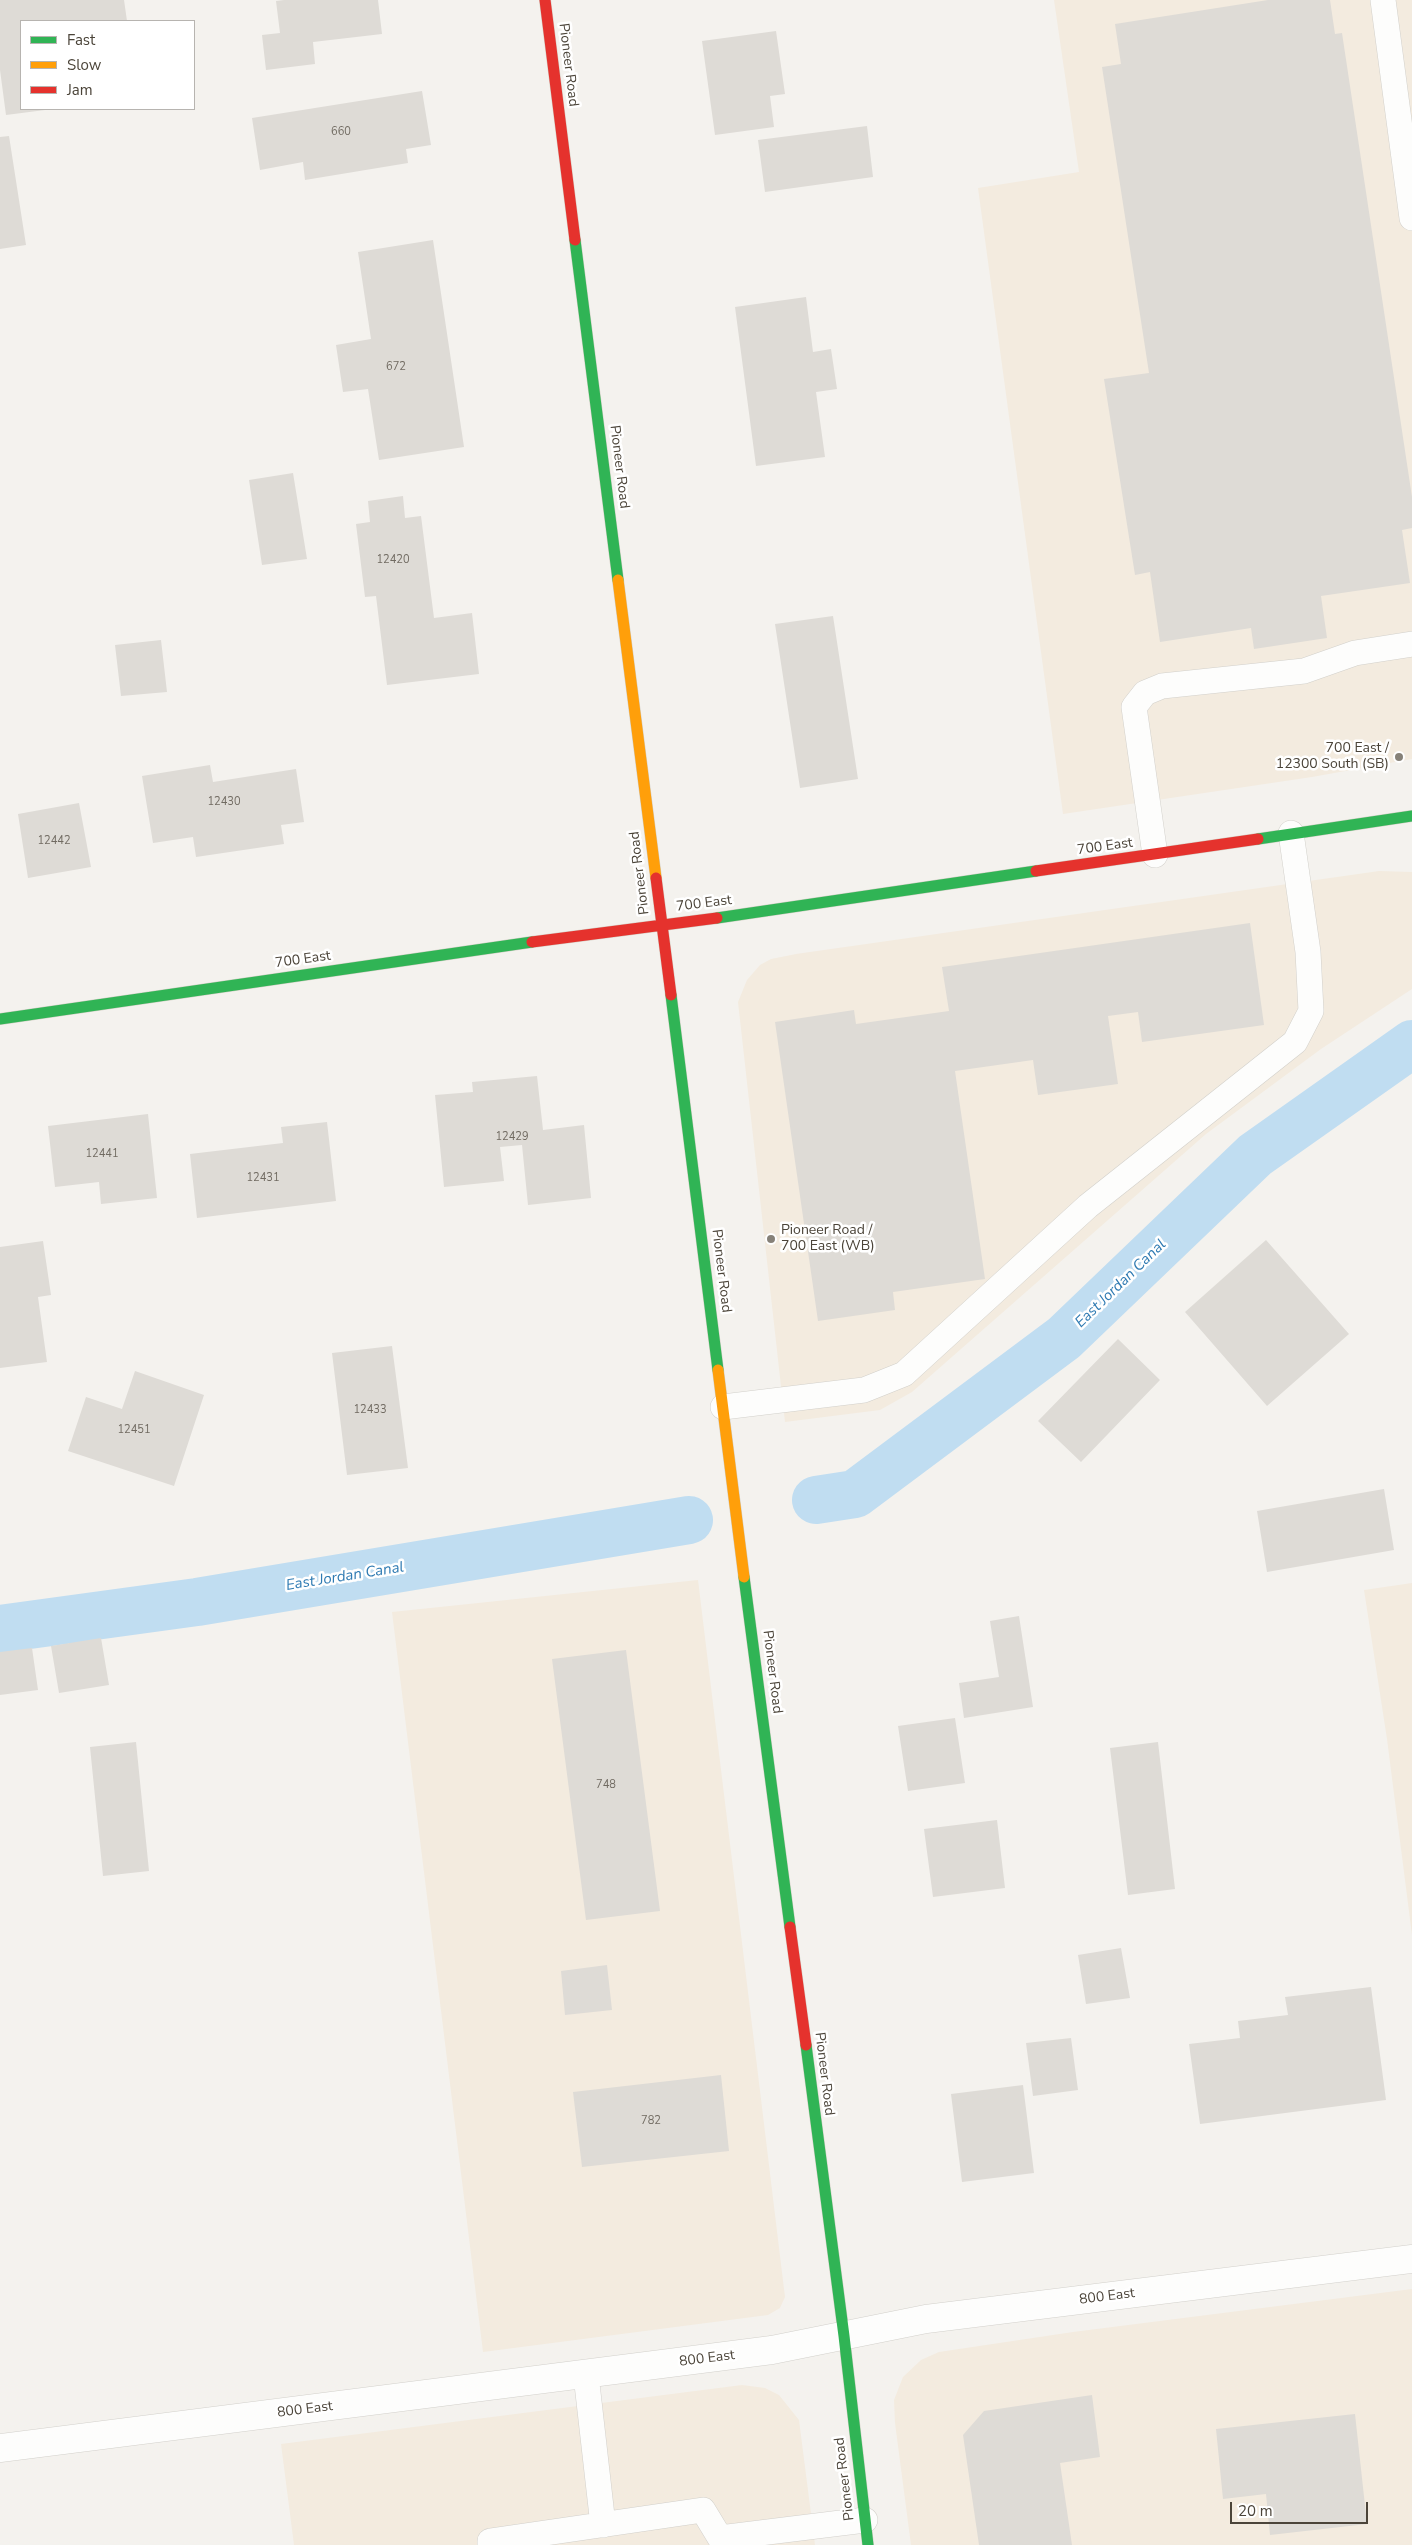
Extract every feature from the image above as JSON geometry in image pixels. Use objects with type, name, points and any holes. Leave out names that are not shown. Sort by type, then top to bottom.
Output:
[{"type":"street","name":"Pioneer Road","points":[[545,0],[723,1407],[844,2336],[868,2545]]},
{"type":"street","name":"700 East","points":[[0,1019],[1155,855],[1412,816]]},
{"type":"street","name":"800 East","points":[[0,2448],[586,2375],[772,2350],[926,2319],[1412,2259]]},
{"type":"lane","points":[[1383,0],[1403,86],[1412,218]]},
{"type":"lane","points":[[1155,855],[1134,707],[1145,693],[1162,686],[1304,671],[1355,653],[1412,644]]},
{"type":"lane","points":[[723,1407],[864,1390],[904,1374],[1088,1206],[1295,1042],[1311,1011],[1308,952],[1291,833]]},
{"type":"lane","points":[[586,2375],[603,2525]]},
{"type":"lane","points":[[490,2545],[490,2540],[703,2510],[720,2538],[865,2520]]},
{"type":"shaded area","points":[[1054,0],[1412,0],[1412,759],[1312,777],[1063,814],[978,188],[1079,172]]},
{"type":"shaded area","points":[[1379,871],[1412,872],[1412,989],[1321,1049],[1206,1134],[912,1392],[880,1410],[785,1422],[738,1002],[747,980],[760,965],[771,959],[796,954]]},
{"type":"shaded area","points":[[698,1580],[785,2297],[780,2308],[768,2315],[483,2352],[392,1612]]},
{"type":"shaded area","points":[[1412,1583],[1412,1935],[1387,1739],[1364,1590]]},
{"type":"shaded area","points":[[1412,2289],[1412,2545],[911,2545],[895,2423],[894,2400],[903,2377],[921,2360],[939,2352],[1073,2332]]},
{"type":"shaded area","points":[[742,2385],[765,2388],[779,2395],[799,2420],[815,2545],[294,2545],[281,2444]]},
{"type":"building","points":[[0,0],[124,0],[127,20],[20,20],[20,110],[45,110],[6,115],[0,70]]},
{"type":"building","points":[[378,0],[382,34],[313,42],[315,64],[266,70],[262,35],[280,33],[276,1]]},
{"type":"building","points":[[1268,0],[1330,0],[1335,34],[1342,33],[1412,497],[1412,528],[1402,530],[1410,583],[1321,596],[1327,638],[1254,649],[1251,628],[1160,642],[1150,572],[1135,575],[1104,379],[1149,373],[1102,67],[1121,64],[1115,24]]},
{"type":"building","points":[[776,31],[785,94],[770,96],[774,127],[715,135],[702,41]]},
{"type":"building","points":[[422,91],[431,145],[406,149],[408,163],[305,180],[303,162],[260,170],[252,118]]},
{"type":"building","points":[[867,126],[873,177],[765,192],[758,140]]},
{"type":"building","points":[[9,136],[26,245],[0,249],[0,137]]},
{"type":"building","points":[[433,240],[464,447],[379,460],[368,389],[343,392],[336,345],[371,339],[358,252]]},
{"type":"building","points":[[806,297],[813,352],[831,349],[837,389],[816,392],[825,457],[756,466],[735,307]]},
{"type":"building","points":[[293,473],[307,559],[262,565],[249,480]]},
{"type":"building","points":[[403,496],[405,518],[421,516],[434,618],[472,613],[479,674],[387,685],[376,596],[365,597],[356,524],[370,522],[368,501]]},
{"type":"building","points":[[833,616],[858,779],[800,788],[775,624]]},
{"type":"building","points":[[161,640],[167,692],[121,696],[115,645]]},
{"type":"building","points":[[210,765],[213,782],[296,769],[304,822],[281,825],[284,844],[196,857],[193,837],[153,843],[142,776]]},
{"type":"building","points":[[79,803],[91,867],[28,878],[18,814]]},
{"type":"building","points":[[1250,923],[1264,1025],[1142,1042],[1138,1012],[1108,1016],[1118,1084],[1038,1095],[1033,1060],[955,1071],[985,1279],[893,1292],[895,1310],[818,1321],[775,1022],[854,1010],[856,1024],[949,1011],[942,967]]},
{"type":"building","points":[[537,1076],[543,1130],[584,1125],[591,1198],[528,1205],[522,1145],[500,1147],[504,1181],[444,1187],[435,1095],[473,1092],[472,1082]]},
{"type":"building","points":[[148,1114],[157,1198],[101,1204],[99,1182],[55,1187],[48,1126]]},
{"type":"building","points":[[327,1122],[336,1201],[197,1218],[190,1154],[283,1143],[281,1127]]},
{"type":"building","points":[[1266,1240],[1349,1334],[1267,1406],[1185,1312]]},
{"type":"building","points":[[43,1241],[51,1295],[38,1297],[47,1362],[0,1368],[0,1247]]},
{"type":"building","points":[[1118,1339],[1160,1380],[1081,1462],[1038,1421]]},
{"type":"building","points":[[392,1346],[408,1468],[347,1475],[332,1353]]},
{"type":"building","points":[[135,1371],[204,1395],[174,1486],[68,1451],[86,1397],[122,1409]]},
{"type":"building","points":[[1384,1489],[1394,1550],[1267,1572],[1257,1511]]},
{"type":"building","points":[[1019,1616],[1033,1707],[964,1718],[959,1683],[999,1677],[990,1621]]},
{"type":"building","points":[[101,1638],[109,1685],[59,1693],[51,1646]]},
{"type":"building","points":[[32,1648],[38,1690],[0,1695],[0,1652]]},
{"type":"building","points":[[626,1650],[660,1911],[586,1920],[552,1659]]},
{"type":"building","points":[[955,1718],[965,1783],[908,1791],[898,1726]]},
{"type":"building","points":[[136,1742],[149,1871],[103,1876],[90,1747]]},
{"type":"building","points":[[1158,1742],[1175,1889],[1128,1895],[1110,1748]]},
{"type":"building","points":[[997,1820],[1005,1888],[933,1897],[924,1829]]},
{"type":"building","points":[[1121,1948],[1130,1998],[1086,2004],[1078,1955]]},
{"type":"building","points":[[607,1965],[612,2010],[565,2015],[561,1971]]},
{"type":"building","points":[[1371,1987],[1386,2100],[1200,2124],[1189,2044],[1240,2038],[1238,2021],[1288,2015],[1285,1997]]},
{"type":"building","points":[[1071,2038],[1078,2090],[1033,2096],[1026,2043]]},
{"type":"building","points":[[721,2075],[729,2151],[582,2167],[573,2092]]},
{"type":"building","points":[[1023,2085],[1034,2173],[962,2182],[951,2094]]},
{"type":"building","points":[[1092,2395],[1100,2457],[1060,2463],[1072,2545],[979,2545],[963,2435],[984,2411]]},
{"type":"building","points":[[1355,2414],[1367,2524],[1270,2535],[1266,2494],[1223,2499],[1216,2429]]},
{"type":"waterway","name":"East Jordan Canal","points":[[816,1500],[855,1494],[1064,1338],[1255,1155],[1412,1044]]},
{"type":"waterway","name":"East Jordan Canal","points":[[0,1629],[197,1602],[689,1520]]},
{"type":"traffic: fast","points":[[575,240],[618,580]]},
{"type":"traffic: fast","points":[[1258,839],[1412,816]]},
{"type":"traffic: fast","points":[[717,918],[1036,871]]},
{"type":"traffic: fast","points":[[0,1019],[532,942]]},
{"type":"traffic: fast","points":[[671,995],[718,1370]]},
{"type":"traffic: fast","points":[[744,1577],[790,1927]]},
{"type":"traffic: fast","points":[[806,2045],[844,2336],[868,2545]]},
{"type":"traffic: slow","points":[[618,580],[656,878]]},
{"type":"traffic: slow","points":[[718,1370],[744,1577]]},
{"type":"traffic: jam","points":[[545,0],[575,240]]},
{"type":"traffic: jam","points":[[1036,871],[1258,839]]},
{"type":"traffic: jam","points":[[656,878],[671,995]]},
{"type":"traffic: jam","points":[[532,942],[717,918]]},
{"type":"traffic: jam","points":[[790,1927],[806,2045]]},
{"type":"place","name":"700 East / 12300 South (SB)","points":[[1399,757]]},
{"type":"place","name":"Pioneer Road / 700 East (WB)","points":[[771,1239]]}]
